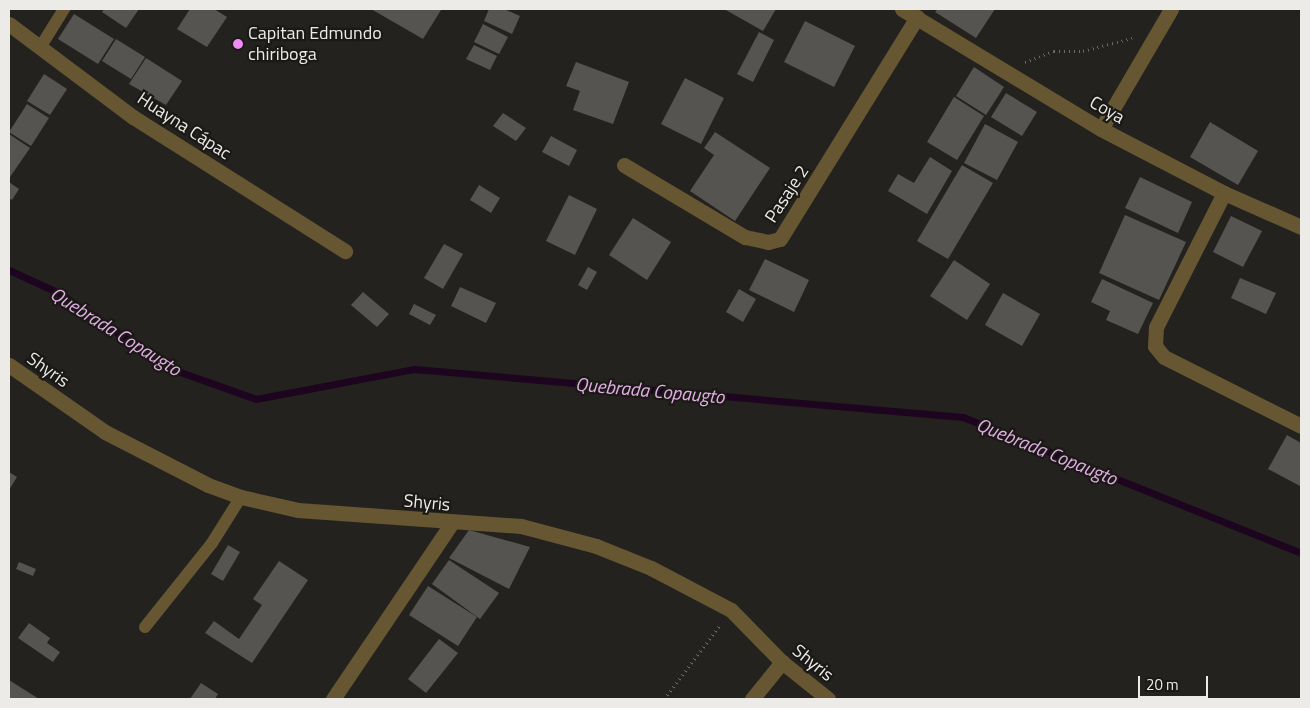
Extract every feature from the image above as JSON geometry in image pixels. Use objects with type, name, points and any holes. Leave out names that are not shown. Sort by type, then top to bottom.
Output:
[{"type":"street","name":"Coya","points":[[902,9],[1102,129],[1224,193],[1301,227]]},
{"type":"street","points":[[1102,129],[1157,29],[1171,9]]},
{"type":"street","name":"Pasaje 2","points":[[624,165],[745,236],[768,242],[780,239],[917,17]]},
{"type":"street","name":"Huayna Cápac","points":[[9,24],[134,117],[345,251]]},
{"type":"street","points":[[1224,193],[1156,327],[1155,346],[1164,357],[1301,426]]},
{"type":"street","name":"Shyris","points":[[9,366],[105,432],[208,485],[241,497],[298,510],[451,524],[521,526],[596,546],[651,568],[731,610],[782,662],[828,699]]},
{"type":"street","points":[[333,699],[451,524]]},
{"type":"street","points":[[752,699],[782,662]]},
{"type":"lane","points":[[41,46],[64,9]]},
{"type":"lane","points":[[145,627],[217,536],[241,497]]},
{"type":"path","points":[[1014,76],[1027,58],[1103,47],[1157,29]]},
{"type":"path","points":[[664,699],[731,610]]},
{"type":"building","points":[[104,9],[139,9],[126,28],[102,12]]},
{"type":"building","points":[[190,9],[214,9],[227,17],[207,47],[177,29]]},
{"type":"building","points":[[371,9],[439,9],[441,10],[423,39]]},
{"type":"building","points":[[489,9],[504,9],[520,16],[512,34],[484,21]]},
{"type":"building","points":[[724,9],[776,9],[763,31]]},
{"type":"building","points":[[938,9],[995,9],[976,38],[935,12]]},
{"type":"building","points":[[74,14],[114,39],[98,64],[58,39]]},
{"type":"building","points":[[805,21],[855,46],[834,87],[784,62]]},
{"type":"building","points":[[483,24],[508,37],[499,54],[474,42]]},
{"type":"building","points":[[759,32],[774,40],[753,82],[737,74]]},
{"type":"building","points":[[116,39],[145,57],[131,79],[102,61]]},
{"type":"building","points":[[474,45],[497,56],[490,70],[466,59]]},
{"type":"building","points":[[146,58],[182,81],[166,105],[129,84]]},
{"type":"building","points":[[576,62],[629,82],[613,124],[573,110],[580,91],[566,86]]},
{"type":"building","points":[[974,67],[1004,87],[986,115],[956,96]]},
{"type":"building","points":[[44,74],[67,89],[50,115],[27,101]]},
{"type":"building","points":[[685,78],[724,98],[701,144],[661,124]]},
{"type":"building","points":[[1006,93],[1037,112],[1022,136],[991,117]]},
{"type":"building","points":[[954,97],[984,116],[957,160],[927,142]]},
{"type":"building","points":[[27,104],[49,118],[31,146],[9,132]]},
{"type":"building","points":[[503,113],[526,128],[516,141],[493,126]]},
{"type":"building","points":[[1210,122],[1258,151],[1238,185],[1190,157]]},
{"type":"building","points":[[985,124],[1018,142],[997,180],[964,163]]},
{"type":"building","points":[[715,132],[770,168],[735,221],[690,191],[714,155],[704,148]]},
{"type":"building","points":[[9,134],[30,148],[10,177],[9,176]]},
{"type":"building","points":[[551,136],[577,150],[569,166],[542,152]]},
{"type":"building","points":[[930,157],[952,171],[927,214],[888,191],[898,174],[914,183]]},
{"type":"building","points":[[962,165],[993,183],[948,259],[917,241]]},
{"type":"building","points":[[1140,177],[1192,202],[1178,233],[1125,208]]},
{"type":"building","points":[[9,182],[19,189],[12,200],[9,198]]},
{"type":"building","points":[[479,185],[500,198],[491,213],[470,200]]},
{"type":"building","points":[[569,195],[597,209],[575,255],[546,241]]},
{"type":"building","points":[[1125,215],[1186,242],[1159,300],[1099,273]]},
{"type":"building","points":[[1231,216],[1262,231],[1243,267],[1213,252]]},
{"type":"building","points":[[633,218],[671,242],[647,280],[609,255]]},
{"type":"building","points":[[444,244],[463,254],[443,289],[424,278]]},
{"type":"building","points":[[765,259],[809,280],[794,312],[749,290]]},
{"type":"building","points":[[954,260],[990,284],[967,320],[930,296]]},
{"type":"building","points":[[588,267],[597,272],[587,290],[578,285]]},
{"type":"building","points":[[1240,278],[1276,293],[1266,314],[1231,298]]},
{"type":"building","points":[[1102,279],[1153,303],[1138,334],[1106,320],[1110,311],[1091,302]]},
{"type":"building","points":[[460,287],[496,303],[486,323],[451,306]]},
{"type":"building","points":[[739,289],[756,299],[743,322],[726,312]]},
{"type":"building","points":[[363,292],[389,314],[377,327],[351,305]]},
{"type":"building","points":[[1003,293],[1040,314],[1022,346],[985,325]]},
{"type":"building","points":[[414,304],[436,315],[430,325],[409,314]]},
{"type":"building","points":[[1287,435],[1301,443],[1300,486],[1268,469]]},
{"type":"building","points":[[9,472],[17,477],[9,490]]},
{"type":"building","points":[[469,530],[530,547],[509,589],[449,558]]},
{"type":"building","points":[[228,545],[240,552],[223,581],[211,574]]},
{"type":"building","points":[[449,560],[499,593],[480,619],[432,584]]},
{"type":"building","points":[[279,561],[308,580],[252,663],[205,633],[214,621],[239,639],[262,605],[253,599]]},
{"type":"building","points":[[19,562],[36,569],[33,576],[16,569]]},
{"type":"building","points":[[428,586],[477,617],[458,646],[409,615]]},
{"type":"building","points":[[29,623],[50,638],[47,643],[60,652],[53,662],[18,638]]},
{"type":"building","points":[[439,639],[458,653],[426,693],[408,679]]},
{"type":"building","points":[[9,680],[39,699],[9,699]]},
{"type":"building","points":[[201,683],[218,694],[215,699],[190,699]]},
{"type":"waterway","name":"Quebrada Copaugto","points":[[9,270],[59,293],[169,368],[256,399],[414,369],[963,417],[1301,553]]},
{"type":"place","name":"Capitan Edmundo chiriboga","points":[[238,44]]}]
